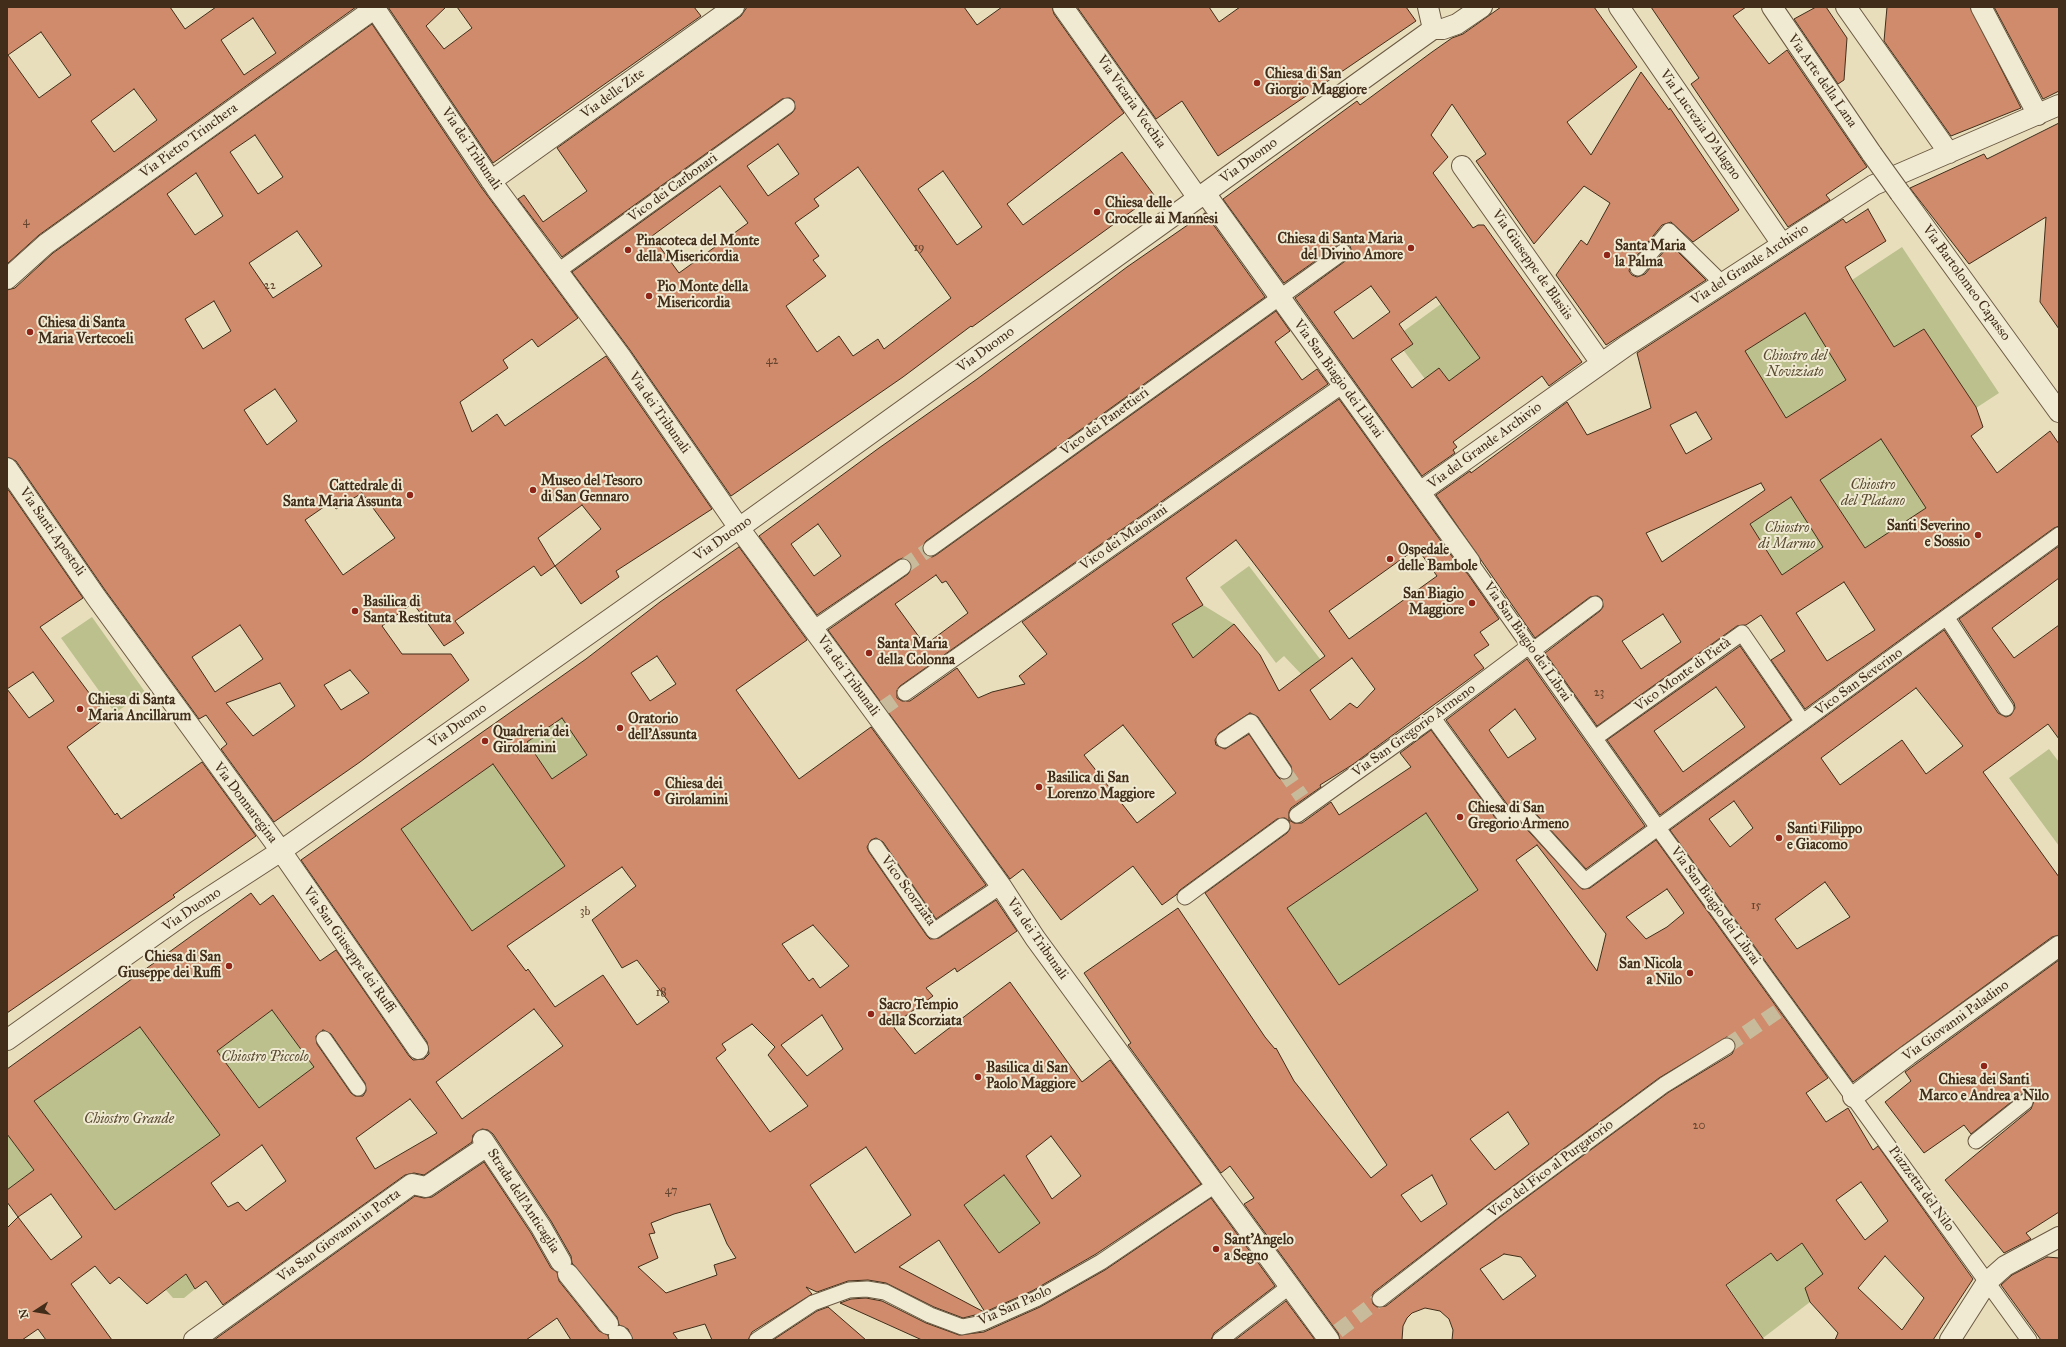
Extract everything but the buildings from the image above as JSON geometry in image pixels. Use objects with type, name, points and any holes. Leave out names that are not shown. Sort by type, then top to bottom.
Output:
[{"type":"street","name":"Via dei Tribunali","points":[[375,7],[491,181],[621,357],[739,528],[813,629],[879,712],[1001,886],[1035,938],[1215,1185],[1290,1286],[1331,1336]]},
{"type":"street","name":"Via Pietro Trinchera","points":[[7,279],[46,244],[375,7]]},
{"type":"street","name":"Via delle Zite","points":[[491,181],[734,7]]},
{"type":"street","name":"Via Vicaria Vecchia","points":[[1063,7],[1202,195]]},
{"type":"street","points":[[1428,7],[1433,29]]},
{"type":"street","name":"Via Duomo","points":[[7,1040],[187,912],[281,851],[739,528],[1433,29],[1443,29],[1457,24],[1482,7]]},
{"type":"street","name":"Via Lucrezia D'Alagno","points":[[1619,7],[1782,244]]},
{"type":"street","name":"Via Arte della Lana","points":[[1772,7],[1872,154]]},
{"type":"street","points":[[1846,7],[1869,37],[1949,153]]},
{"type":"street","points":[[1981,7],[2038,115]]},
{"type":"street","name":"Via del Grande Archivio","points":[[1420,492],[1626,346],[1874,185],[2059,105]]},
{"type":"street","name":"Vico dei Carbonari","points":[[558,271],[787,106]]},
{"type":"street","name":"Via Bartolomeo Capasso","points":[[1872,154],[2059,412]]},
{"type":"street","name":"Via Giuseppe de Blasiis","points":[[1462,166],[1601,363]]},
{"type":"street","name":"Via San Biagio dei Librai","points":[[1202,195],[1343,385],[1658,828],[1853,1097]]},
{"type":"street","points":[[1638,268],[1669,231],[1722,283]]},
{"type":"street","name":"Vico dei Panettieri","points":[[931,548],[1343,252]]},
{"type":"street","name":"Vico dei Maiorani","points":[[905,693],[1343,385]]},
{"type":"street","name":"Via Santi Apostoli","points":[[7,468],[96,597],[210,754]]},
{"type":"street","name":"Vico San Severino","points":[[1433,718],[1506,818],[1522,811],[1585,881],[2059,535]]},
{"type":"street","points":[[813,629],[903,567]]},
{"type":"street","name":"Via San Gregorio Armeno","points":[[1303,806],[1433,718],[1595,604]]},
{"type":"street","points":[[1947,618],[2006,708]]},
{"type":"street","name":"Vico Monte di Pietà","points":[[1595,738],[1742,633],[1803,722]]},
{"type":"street","points":[[1224,740],[1250,722],[1284,771]]},
{"type":"street","name":"Via Donnaregina","points":[[210,754],[281,851]]},
{"type":"street","points":[[1185,897],[1282,826]]},
{"type":"street","name":"Vico Scorziata","points":[[876,847],[934,931],[1001,886]]},
{"type":"street","name":"Via San Giuseppe dei Ruffi","points":[[281,851],[418,1049]]},
{"type":"street","name":"Via Giovanni Paladino","points":[[1853,1097],[1908,1055],[2059,946]]},
{"type":"street","points":[[324,1039],[358,1088]]},
{"type":"street","name":"Vico del Fico al Purgatorio","points":[[1380,1299],[1652,1094],[1727,1046]]},
{"type":"street","name":"Piazzetta del Nilo","points":[[1853,1097],[2029,1340]]},
{"type":"street","points":[[1976,1141],[2025,1102]]},
{"type":"street","name":"Strada dell'Anticaglia","points":[[485,1143],[541,1227],[565,1268],[616,1333]]},
{"type":"street","name":"Via San Giovanni in Porta","points":[[194,1340],[412,1184],[426,1187],[485,1143]]},
{"type":"street","name":"Via San Paolo","points":[[757,1340],[813,1303],[849,1290],[867,1289],[886,1292],[930,1316],[962,1326],[982,1323],[1036,1299],[1100,1262],[1215,1185]]},
{"type":"street","points":[[1950,1340],[1987,1282],[2005,1266],[2057,1242]]},
{"type":"street","points":[[1220,1340],[1290,1286]]},
{"type":"green space","points":[[1902,247],[1999,393],[1976,408],[1924,329],[1894,347],[1852,280]]},
{"type":"green space","points":[[1441,304],[1480,358],[1449,381],[1439,368],[1425,379],[1404,351],[1413,344],[1404,331]]},
{"type":"green space","name":"Chiostro del Noviziato","points":[[1805,313],[1846,380],[1786,418],[1745,351]]},
{"type":"green space","name":"Chiostro del Platano","points":[[1881,439],[1926,508],[1865,548],[1820,480]]},
{"type":"green space","name":"Chiostro di Marmo","points":[[1791,497],[1823,547],[1782,575],[1750,524]]},
{"type":"green space","points":[[1249,566],[1320,659],[1302,675],[1284,656],[1276,663],[1220,587]]},
{"type":"green space","points":[[1203,605],[1234,624],[1193,658],[1172,624]]},
{"type":"green space","points":[[92,617],[145,692],[115,713],[61,638]]},
{"type":"green space","points":[[562,718],[587,755],[552,779],[527,742]]},
{"type":"green space","points":[[2049,749],[2059,762],[2059,846],[2009,778]]},
{"type":"green space","points":[[493,764],[565,866],[472,931],[401,829]]},
{"type":"green space","points":[[1426,813],[1478,890],[1339,985],[1287,908]]},
{"type":"green space","name":"Chiostro Piccolo","points":[[272,1010],[314,1067],[259,1108],[217,1051]]},
{"type":"green space","name":"Chiostro Grande","points":[[140,1027],[220,1135],[115,1210],[34,1101]]},
{"type":"green space","points":[[7,1134],[34,1170],[7,1190]]},
{"type":"green space","points":[[1004,1175],[1040,1223],[999,1253],[964,1205]]},
{"type":"green space","points":[[1802,1243],[1836,1264],[1805,1288],[1810,1302],[1763,1338],[1727,1285],[1771,1253],[1777,1261]]},
{"type":"green space","points":[[186,1274],[195,1289],[184,1298],[173,1298],[166,1290]]},
{"type":"tunnel","points":[[903,567],[931,548]]},
{"type":"tunnel","points":[[882,709],[905,693]]},
{"type":"tunnel","points":[[1284,771],[1302,797]]},
{"type":"tunnel","points":[[1727,1046],[1787,1005]]},
{"type":"tunnel","points":[[1338,1331],[1380,1299]]},
{"type":"place","name":"Chiesa di San Giorgio Maggiore","points":[[1257,83]]},
{"type":"place","name":"Chiesa delle Crocelle ai Mannesi","points":[[1097,212]]},
{"type":"place","name":"Chiesa di Santa Maria del Divino Amore","points":[[1411,248]]},
{"type":"place","name":"Pinacoteca del Monte della Misericordia","points":[[628,250]]},
{"type":"place","name":"Santa Maria la Palma","points":[[1607,255]]},
{"type":"place","name":"Pio Monte della Misericordia","points":[[649,296]]},
{"type":"place","name":"Chiesa di Santa Maria Vertecoeli","points":[[30,332]]},
{"type":"place","name":"Museo del Tesoro di San Gennaro","points":[[533,490]]},
{"type":"place","name":"Cattedrale di Santa Maria Assunta","points":[[410,495]]},
{"type":"place","name":"Santi Severino e Sossio","points":[[1978,535]]},
{"type":"place","name":"Ospedale delle Bambole","points":[[1390,559]]},
{"type":"place","name":"San Biagio Maggiore","points":[[1472,603]]},
{"type":"place","name":"Basilica di Santa Restituta","points":[[355,611]]},
{"type":"place","name":"Santa Maria della Colonna","points":[[869,653]]},
{"type":"place","name":"Chiesa di Santa Maria Ancillarum","points":[[80,709]]},
{"type":"place","name":"Oratorio dell'Assunta","points":[[620,728]]},
{"type":"place","name":"Quadreria dei Girolamini","points":[[485,741]]},
{"type":"place","name":"Basilica di San Lorenzo Maggiore","points":[[1039,787]]},
{"type":"place","name":"Chiesa dei Girolamini","points":[[657,793]]},
{"type":"place","name":"Chiesa di San Gregorio Armeno","points":[[1460,817]]},
{"type":"place","name":"Santi Filippo e Giacomo","points":[[1779,838]]},
{"type":"place","name":"Chiesa di San Giuseppe dei Ruffi","points":[[229,966]]},
{"type":"place","name":"San Nicola a Nilo","points":[[1690,973]]},
{"type":"place","name":"Sacro Tempio della Scorziata","points":[[871,1014]]},
{"type":"place","name":"Chiesa dei Santi Marco e Andrea a Nilo","points":[[1984,1066]]},
{"type":"place","name":"Basilica di San Paolo Maggiore","points":[[978,1077]]},
{"type":"place","name":"Sant'Angelo a Segno","points":[[1216,1249]]}]
